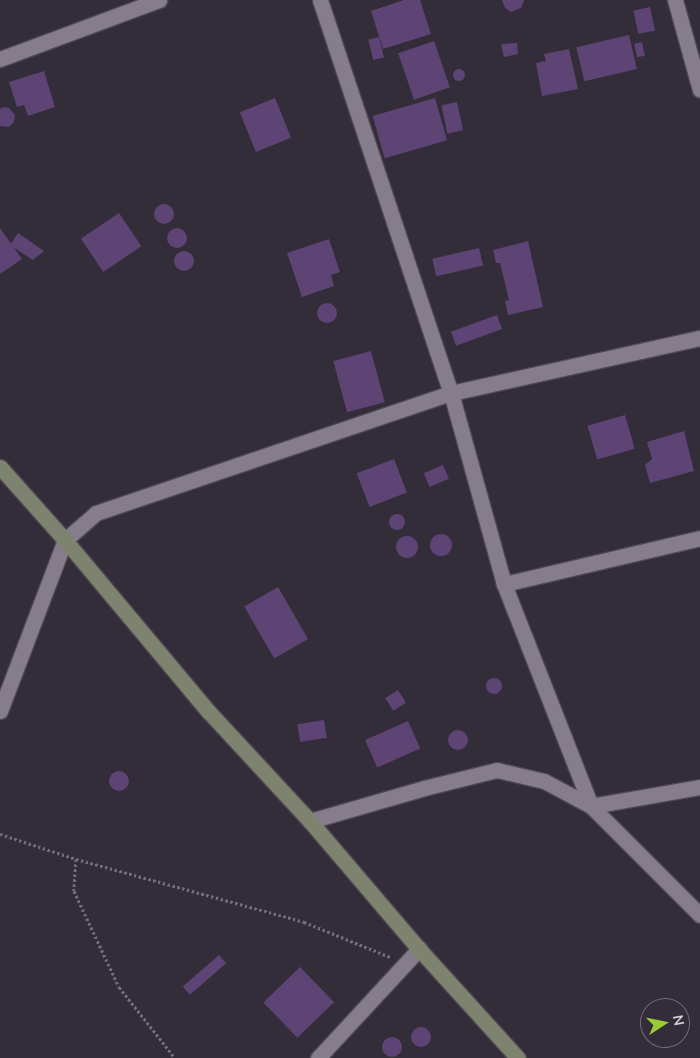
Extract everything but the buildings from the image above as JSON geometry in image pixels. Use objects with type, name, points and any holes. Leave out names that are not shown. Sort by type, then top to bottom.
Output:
[{"type":"street","points":[[0,59],[160,0]]},
{"type":"street","points":[[320,0],[451,393],[504,584],[591,806]]},
{"type":"street","points":[[675,0],[700,90]]},
{"type":"street","points":[[0,711],[65,540],[96,513],[451,393],[700,338]]},
{"type":"street","points":[[0,466],[65,540],[209,712],[310,821],[419,949],[518,1058]]},
{"type":"street","points":[[504,584],[700,538]]},
{"type":"street","points":[[310,821],[424,788],[497,770],[544,781],[591,806],[700,915]]},
{"type":"street","points":[[591,806],[700,786]]},
{"type":"street","points":[[318,1058],[419,949]]},
{"type":"path","points":[[0,834],[76,859],[304,922],[404,963]]},
{"type":"path","points":[[76,859],[74,891],[119,987],[175,1058]]}]
